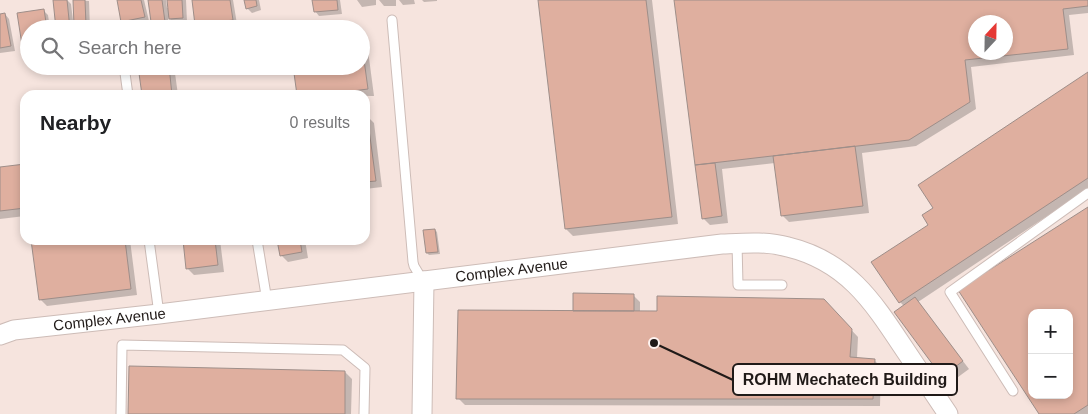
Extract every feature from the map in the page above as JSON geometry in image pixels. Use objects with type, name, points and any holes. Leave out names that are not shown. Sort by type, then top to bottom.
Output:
[{"type":"street","name":"Complex Avenue","points":[[0,336],[14,330],[737,243],[770,244],[788,247],[824,260],[860,287],[876,306],[948,414]]},
{"type":"street","points":[[422,414],[424,281]]},
{"type":"lane","points":[[392,20],[413,262],[424,281]]},
{"type":"lane","points":[[125,75],[127,90]]},
{"type":"lane","points":[[1013,391],[950,292],[1088,193]]},
{"type":"lane","points":[[737,243],[738,285],[782,285]]},
{"type":"lane","points":[[150,245],[159,314]]},
{"type":"lane","points":[[258,245],[267,301]]},
{"type":"lane","points":[[121,414],[122,345],[343,350],[365,368],[364,414]]},
{"type":"building","points":[[53,0],[67,0],[69,20],[55,20]]},
{"type":"building","points":[[73,0],[85,0],[86,20],[74,20]]},
{"type":"building","points":[[117,0],[141,0],[145,17],[121,20]]},
{"type":"building","points":[[148,0],[162,0],[165,20],[151,20]]},
{"type":"building","points":[[167,0],[182,0],[183,18],[169,19]]},
{"type":"building","points":[[192,0],[230,0],[233,20],[194,20]]},
{"type":"building","points":[[244,0],[256,0],[257,6],[246,9]]},
{"type":"building","points":[[312,0],[337,0],[338,10],[314,12]]},
{"type":"building","points":[[538,0],[646,0],[672,217],[565,229]]},
{"type":"building","points":[[674,0],[1088,0],[1088,6],[1063,9],[1068,49],[1013,55],[1013,15],[968,15],[968,60],[965,60],[970,102],[909,140],[695,165]]},
{"type":"building","points":[[44,9],[46,20],[20,20],[20,32],[17,13]]},
{"type":"building","points":[[5,13],[11,46],[0,48],[0,14]]},
{"type":"building","points":[[1088,72],[1088,178],[899,303],[871,262],[928,225],[922,215],[933,208],[918,185]]},
{"type":"building","points":[[139,75],[170,75],[171,90],[141,90]]},
{"type":"building","points":[[294,75],[366,75],[368,89],[360,90],[296,90]]},
{"type":"building","points":[[370,137],[376,181],[370,182]]},
{"type":"building","points":[[855,146],[863,206],[781,216],[773,156]]},
{"type":"building","points":[[715,163],[722,216],[702,219],[695,165]]},
{"type":"building","points":[[20,165],[20,209],[0,211],[0,167]]},
{"type":"building","points":[[1088,207],[1088,405],[1074,414],[1039,414],[1029,399],[1073,399],[1073,309],[1028,309],[1028,397],[958,290]]},
{"type":"building","points":[[435,229],[438,252],[426,253],[423,230]]},
{"type":"building","points":[[32,245],[126,245],[131,289],[39,300]]},
{"type":"building","points":[[184,245],[216,245],[218,265],[186,269]]},
{"type":"building","points":[[278,245],[301,245],[302,252],[280,256]]},
{"type":"building","points":[[573,293],[634,294],[634,311],[573,311]]},
{"type":"building","points":[[657,296],[824,299],[852,329],[850,357],[875,359],[873,399],[456,399],[458,310],[657,311]]},
{"type":"building","points":[[915,297],[963,361],[942,377],[894,312]]},
{"type":"building","points":[[129,366],[345,371],[345,414],[128,414]]},
{"type":"place","name":"ROHM Mechatech Building","points":[[654,343]]}]
